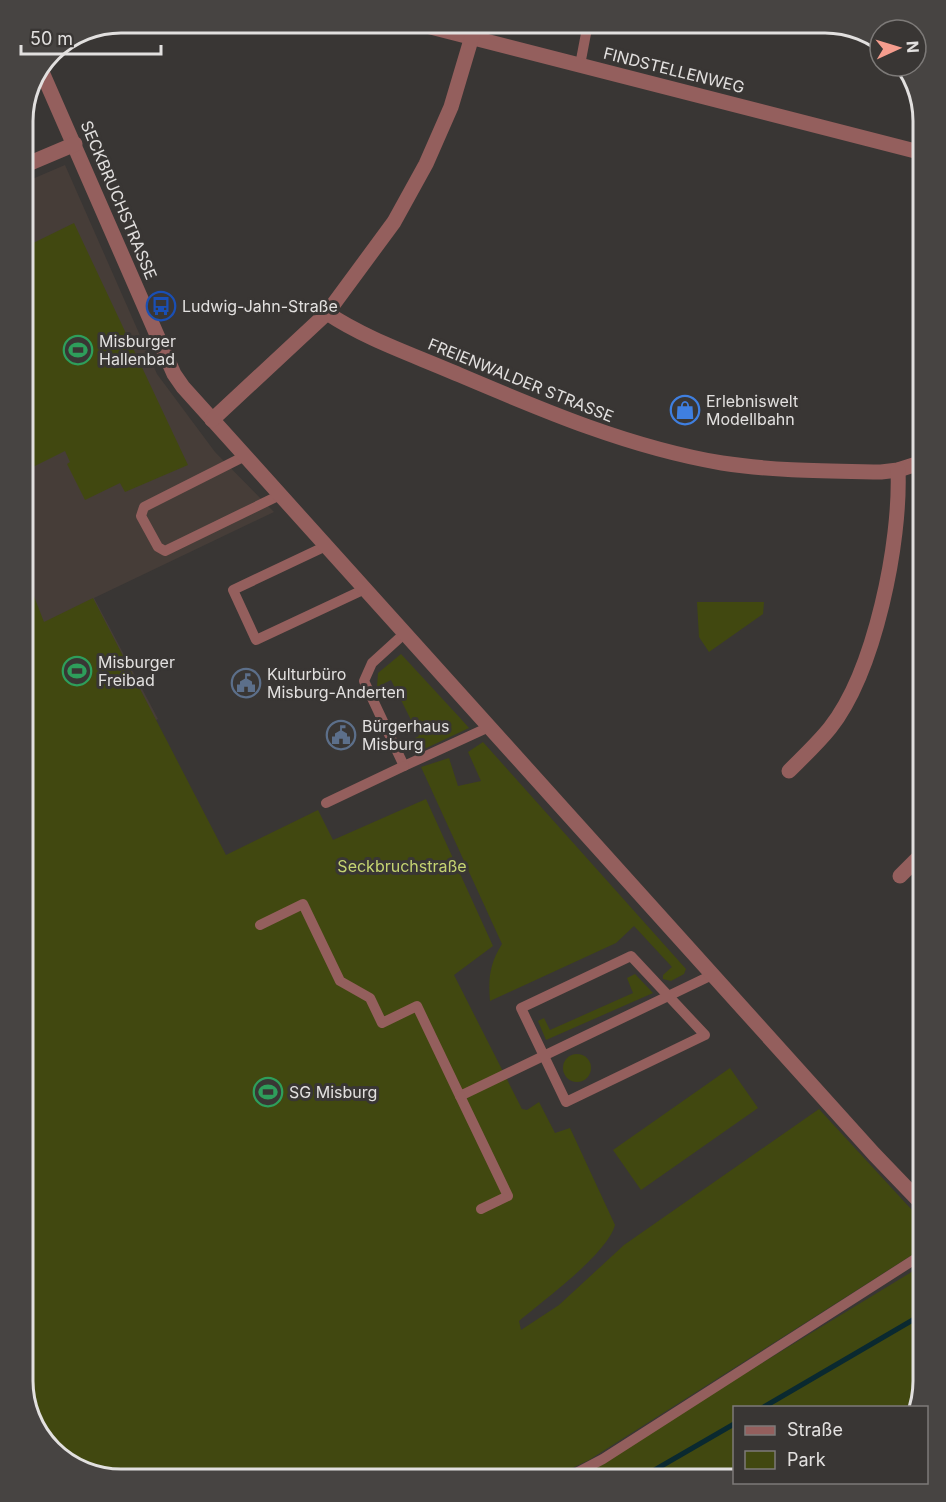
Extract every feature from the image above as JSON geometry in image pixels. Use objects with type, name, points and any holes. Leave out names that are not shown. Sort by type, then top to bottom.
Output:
[{"type":"street","name":"FINDSTELLENWEG","points":[[453,33],[913,150]]},
{"type":"street","points":[[212,420],[327,313],[394,222],[426,164],[451,107],[473,33]]},
{"type":"street","name":"SECKBRUCHSTRASSE","points":[[45,78],[174,374],[183,387],[712,975],[874,1154],[913,1194]]},
{"type":"street","points":[[33,162],[75,144]]},
{"type":"street","name":"FREIENWALDER STRASSE","points":[[327,313],[347,326],[387,344],[554,415],[615,437],[723,463],[826,471],[897,470],[913,465]]},
{"type":"street","points":[[789,771],[831,728],[866,657],[884,598],[895,542],[898,503],[897,470]]},
{"type":"street","points":[[900,876],[913,864]]},
{"type":"lane","points":[[580,65],[586,33]]},
{"type":"lane","points":[[245,456],[144,507],[141,516],[158,548],[165,551],[280,495]]},
{"type":"lane","points":[[326,546],[233,590],[256,640],[365,589]]},
{"type":"lane","points":[[404,766],[364,681],[372,663],[405,633]]},
{"type":"lane","points":[[326,803],[489,727]]},
{"type":"lane","points":[[260,925],[303,904],[340,981],[370,998],[382,1023],[417,1006],[507,1196],[481,1209]]},
{"type":"lane","points":[[631,956],[668,996],[705,1035],[566,1102],[521,1008],[631,956]]},
{"type":"lane","points":[[460,1096],[712,975]]},
{"type":"lane","points":[[584,1469],[913,1261]]},
{"type":"shaded area","points":[[65,165],[157,374],[215,452],[274,512],[94,598],[158,719],[33,778],[33,179]]},
{"type":"green space","name":"Misburger Hallenbad","points":[[74,223],[188,465],[125,492],[120,483],[85,500],[67,464],[70,462],[65,451],[33,467],[33,243]]},
{"type":"green space","name":"Seckbruchstraße","points":[[33,594],[44,622],[93,598],[226,855],[318,810],[333,840],[426,799],[493,946],[454,975],[522,1109],[527,1110],[539,1102],[555,1133],[570,1128],[615,1225],[610,1237],[588,1263],[519,1321],[521,1330],[559,1305],[624,1245],[819,1109],[913,1211],[913,1254],[589,1460],[571,1469],[115,1469],[82,1460],[63,1447],[48,1430],[36,1404],[33,1381]]},
{"type":"green space","points":[[697,602],[764,602],[763,614],[709,652],[699,637]]},
{"type":"green space","points":[[401,654],[469,728],[420,751],[411,749],[405,743],[419,736],[391,680],[377,687],[378,673]]},
{"type":"green space","points":[[483,742],[686,969],[684,974],[671,981],[663,979],[663,975],[672,967],[634,926],[616,943],[490,1001],[491,971],[502,944],[421,767],[449,758],[458,786],[481,781],[468,752]]},
{"type":"green space","points":[[635,974],[653,993],[546,1040],[538,1021],[544,1018],[550,1030],[633,993],[627,978]]},
{"type":"green space","points":[[577,1054],[587,1058],[591,1068],[587,1078],[577,1082],[567,1078],[563,1068],[567,1058]]},
{"type":"green space","points":[[730,1068],[758,1108],[641,1190],[613,1150]]},
{"type":"green space","points":[[913,1271],[913,1381],[909,1406],[733,1406],[733,1469],[587,1469]]},
{"type":"waterway","points":[[765,1406],[913,1320]]},
{"type":"waterway","points":[[656,1469],[733,1425]]},
{"type":"place","name":"Ludwig-Jahn-Straße","points":[[161,306]]},
{"type":"place","name":"Misburger Hallenbad","points":[[78,350]]},
{"type":"place","name":"Erlebniswelt Modellbahn","points":[[685,410]]},
{"type":"place","name":"Misburger Freibad","points":[[77,671]]},
{"type":"place","name":"Kulturbüro Misburg-Anderten","points":[[246,683]]},
{"type":"place","name":"Bürgerhaus Misburg","points":[[341,735]]},
{"type":"place","name":"SG Misburg","points":[[268,1092]]}]
